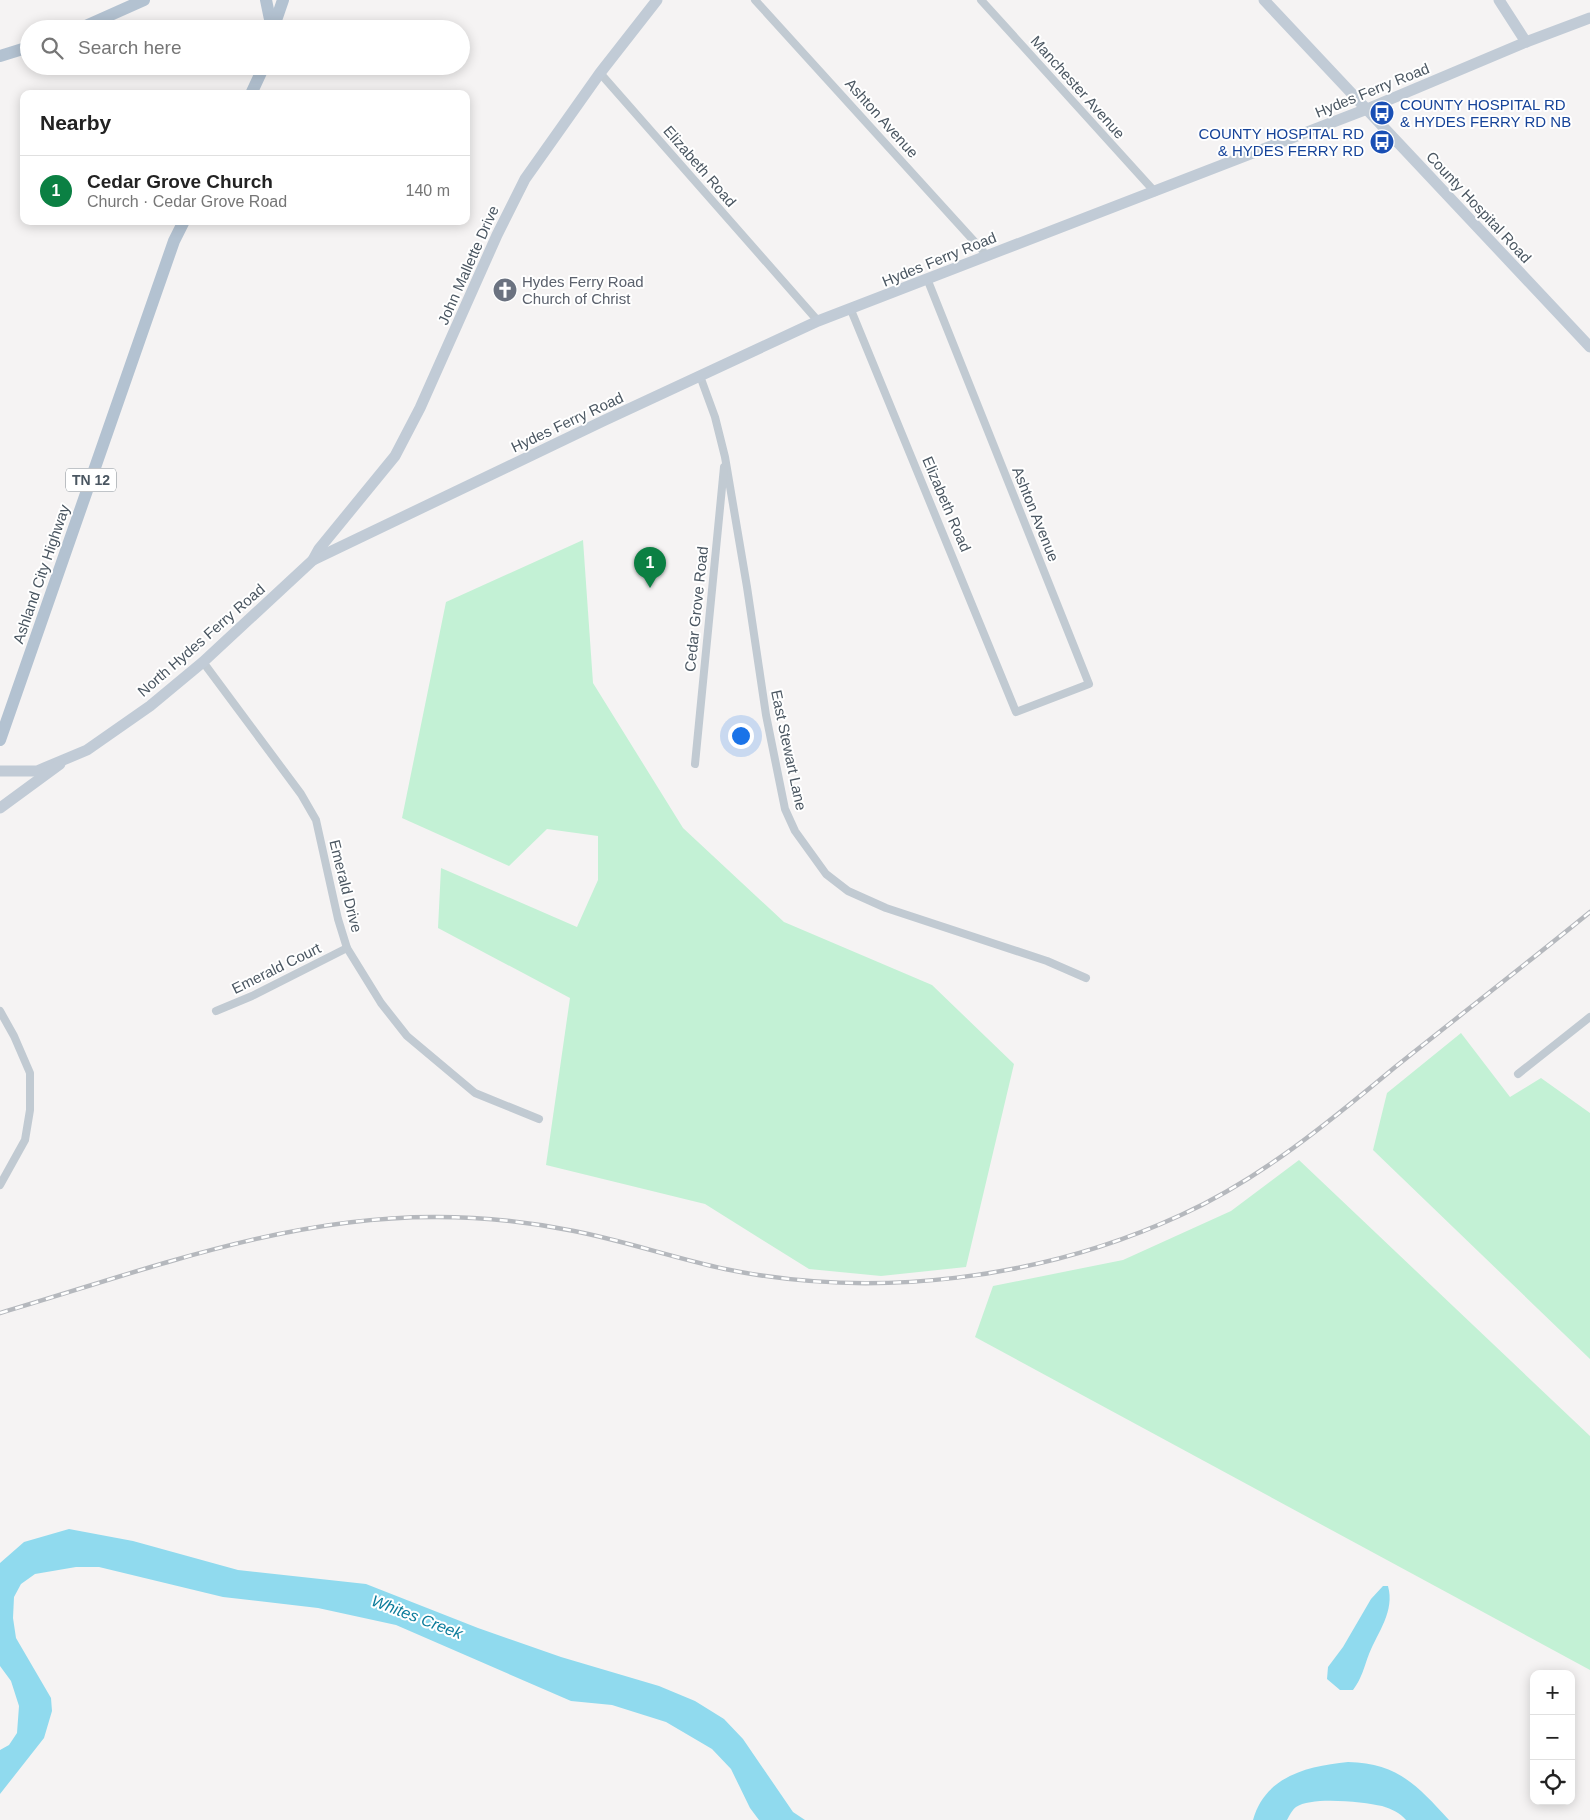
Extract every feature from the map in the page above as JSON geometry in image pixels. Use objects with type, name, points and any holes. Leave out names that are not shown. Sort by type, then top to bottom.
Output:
[{"type":"main road","points":[[99,20],[144,0]]},
{"type":"main road","points":[[266,0],[270,20]]},
{"type":"main road","points":[[275,20],[283,0]]},
{"type":"main road","points":[[0,56],[20,50]]},
{"type":"main road","points":[[253,90],[260,75]]},
{"type":"main road","name":"Ashland City Highway","points":[[0,740],[174,241],[182,225]]},
{"type":"street","name":"John Mallette Drive","points":[[319,549],[395,456],[420,408],[497,235],[525,179],[600,73],[657,0]]},
{"type":"street","name":"Ashton Avenue","points":[[756,0],[983,251],[985,257]]},
{"type":"street","name":"Manchester Avenue","points":[[981,0],[1155,192]]},
{"type":"street","name":"County Hospital Road","points":[[1264,0],[1590,347]]},
{"type":"street","points":[[1500,0],[1526,42]]},
{"type":"street","name":"Hydes Ferry Road","points":[[313,560],[818,321],[928,281],[985,257],[1367,109],[1526,42],[1590,18]]},
{"type":"street","name":"Elizabeth Road","points":[[600,73],[818,321]]},
{"type":"street","name":"Ashton Avenue","points":[[928,281],[1089,684],[1016,712],[1015,710]]},
{"type":"street","name":"Elizabeth Road","points":[[850,310],[1015,710]]},
{"type":"street","name":"East Stewart Lane","points":[[700,376],[715,417],[725,457],[775,765],[785,809],[795,832],[826,874],[848,891],[878,905],[1047,961],[1086,978]]},
{"type":"street","name":"Cedar Grove Road","points":[[695,764],[725,457]]},
{"type":"street","name":"North Hydes Ferry Road","points":[[0,771],[37,771],[87,750],[150,706],[203,662],[313,560],[319,549]]},
{"type":"street","name":"Emerald Drive","points":[[203,662],[302,794],[316,820],[338,919],[347,948],[381,1004],[407,1036],[475,1093],[539,1118]]},
{"type":"street","name":"North Hydes Ferry Road","points":[[0,808],[46,777],[67,758]]},
{"type":"street","name":"Emerald Court","points":[[216,1011],[252,996],[347,948]]},
{"type":"street","points":[[0,1011],[14,1036],[30,1073],[30,1110],[25,1140],[0,1185]]},
{"type":"street","points":[[1518,1074],[1590,1017]]},
{"type":"green space","points":[[583,540],[593,683],[683,828],[784,922],[932,985],[1014,1064],[966,1267],[881,1276],[809,1269],[705,1204],[546,1165],[570,998],[438,928],[441,868],[577,927],[598,880],[598,836],[547,829],[509,866],[402,818],[446,602]]},
{"type":"green space","points":[[1461,1033],[1510,1097],[1541,1078],[1590,1113],[1590,1359],[1373,1150],[1387,1093]]},
{"type":"green space","points":[[1299,1160],[1590,1436],[1590,1670],[975,1337],[993,1286],[1123,1260],[1231,1211]]},
{"type":"water","name":"Whites Creek","points":[[69,1529],[133,1541],[238,1570],[366,1584],[478,1628],[561,1657],[659,1686],[695,1701],[724,1719],[743,1739],[793,1812],[805,1820],[759,1820],[750,1808],[731,1769],[712,1749],[666,1722],[612,1705],[571,1701],[396,1625],[318,1608],[223,1597],[99,1567],[76,1567],[35,1574],[21,1584],[14,1597],[13,1618],[16,1638],[51,1698],[52,1711],[44,1738],[0,1794],[0,1750],[9,1745],[17,1733],[19,1706],[11,1681],[0,1666],[0,1563],[24,1542]]},
{"type":"water","points":[[1383,1586],[1388,1586],[1390,1595],[1385,1621],[1356,1686],[1353,1690],[1340,1690],[1327,1679],[1328,1667],[1343,1647],[1371,1599]]},
{"type":"water","points":[[1348,1762],[1365,1763],[1380,1767],[1405,1778],[1427,1796],[1449,1820],[1406,1820],[1396,1812],[1382,1806],[1325,1801],[1296,1807],[1287,1820],[1253,1820],[1259,1805],[1267,1793],[1278,1783],[1304,1771]]},
{"type":"railway","points":[[0,1313],[216,1249],[270,1236],[325,1226],[381,1219],[454,1217],[523,1223],[593,1235],[725,1269],[782,1278],[840,1283],[899,1282],[957,1278],[1015,1268],[1072,1255],[1128,1237],[1181,1215],[1210,1201],[1266,1167],[1344,1109],[1590,912]]},
{"type":"place","name":"COUNTY HOSPITAL RD & HYDES FERRY RD NB","points":[[1382,113]]},
{"type":"place","name":"COUNTY HOSPITAL RD & HYDES FERRY RD","points":[[1382,142]]},
{"type":"place","name":"Hydes Ferry Road Church of Christ","points":[[505,290]]},
{"type":"place","name":"Cedar Grove Church","points":[[650,588]]}]
